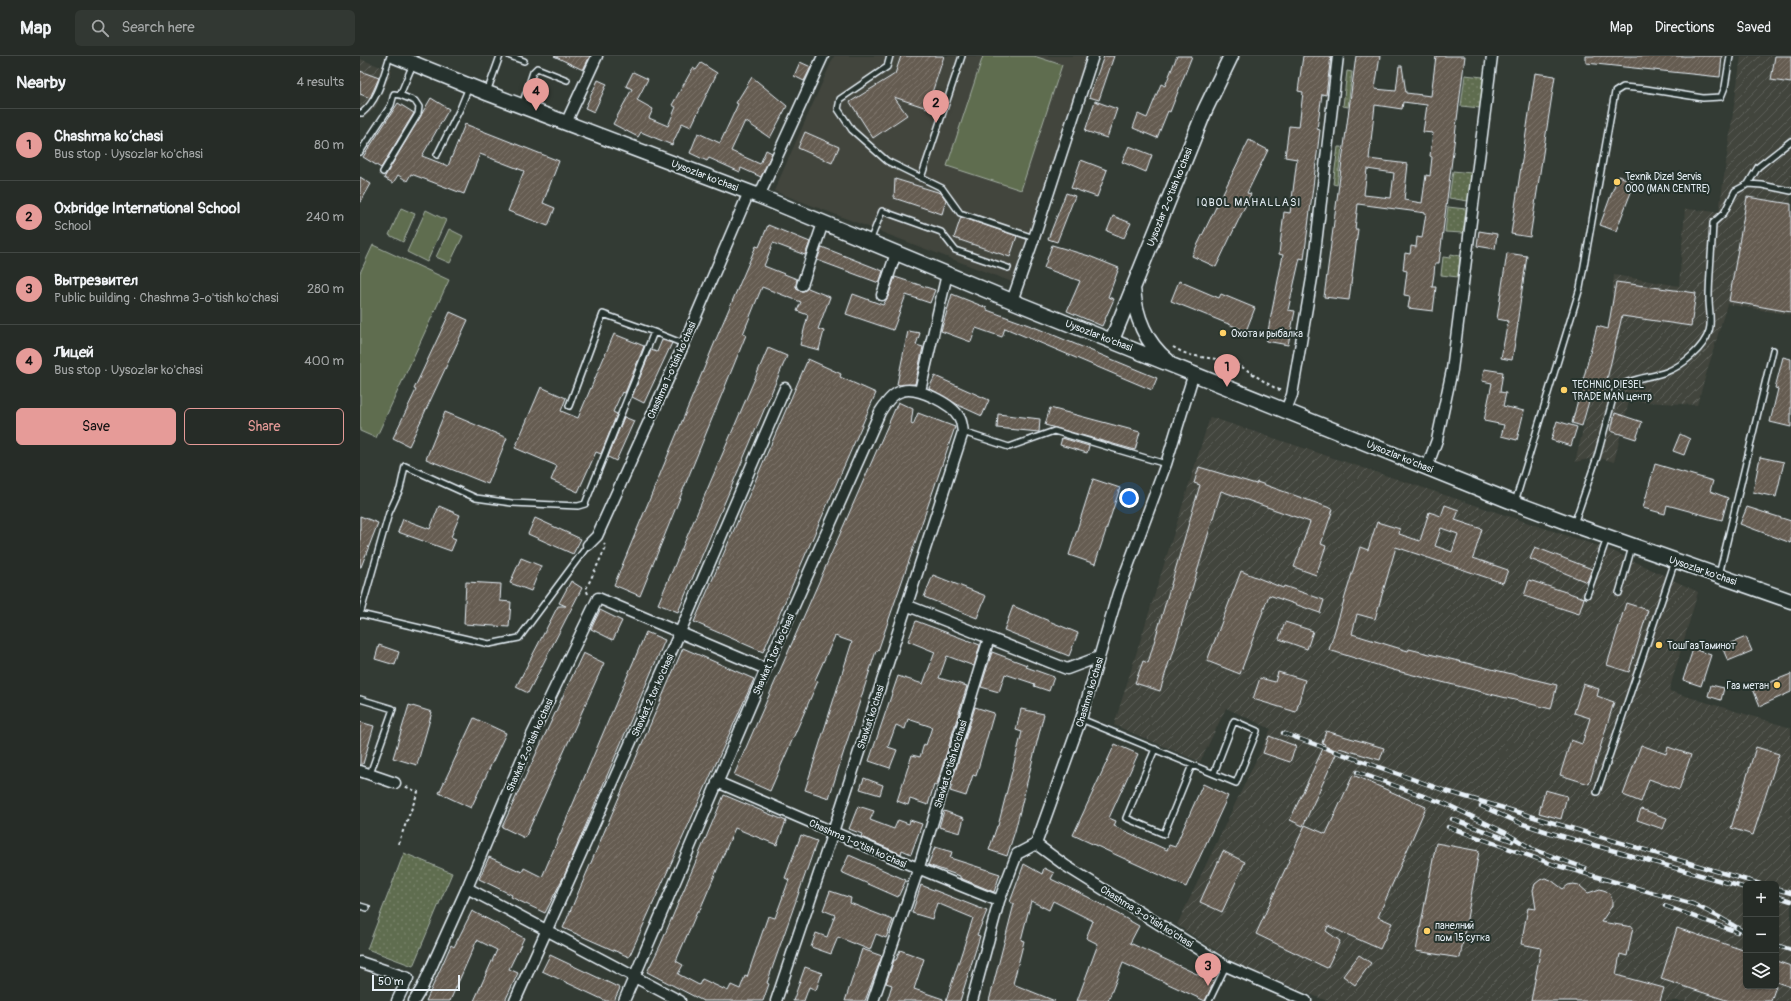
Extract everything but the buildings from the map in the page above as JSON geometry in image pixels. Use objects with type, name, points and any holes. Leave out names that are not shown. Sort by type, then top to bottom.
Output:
[{"type":"main road","name":"Uysozlar ko'chasi","points":[[395,56],[487,93],[754,194],[1012,302],[1112,340],[1515,502],[1574,525],[1791,601]]},
{"type":"main road","name":"Uysozlar 2-o'tish ko'chasi","points":[[1112,340],[1205,110],[1231,56]]},
{"type":"main road","points":[[1133,287],[1136,310],[1144,332],[1158,350],[1175,366]]},
{"type":"street","points":[[566,123],[597,56]]},
{"type":"street","name":"Chashma 1-o'tish ko'chasi","points":[[588,545],[597,536],[754,194],[823,56]]},
{"type":"street","points":[[1012,302],[1093,56]]},
{"type":"street","points":[[1286,410],[1292,396],[1312,278],[1338,56]]},
{"type":"street","points":[[1427,467],[1437,440],[1452,370],[1492,56]]},
{"type":"street","points":[[802,285],[823,222]]},
{"type":"street","points":[[882,295],[896,253]]},
{"type":"street","points":[[920,391],[947,274]]},
{"type":"street","name":"Chashma ko'chasi","points":[[1036,844],[1081,720],[1118,593],[1166,464],[1194,373]]},
{"type":"street","name":"Shavkat 2 tor ko'chasi","points":[[515,1001],[680,632],[785,388]]},
{"type":"street","name":"Shavkat 1 tor ko'chasi","points":[[624,1001],[766,669],[880,412],[885,404],[896,393],[903,390],[920,391],[954,410],[960,418],[963,432]]},
{"type":"street","name":"Shavkat ko'chasi","points":[[776,1001],[833,832],[963,432]]},
{"type":"street","points":[[598,598],[766,669]]},
{"type":"street","name":"Shavkat 2-o'tish ko'chasi","points":[[414,1001],[422,988],[467,888],[532,735],[598,598]]},
{"type":"street","points":[[906,606],[1067,669],[1099,657]]},
{"type":"street","name":"Shavkat o'tish ko'chasi","points":[[873,1001],[918,870],[989,638]]},
{"type":"street","points":[[360,771],[395,783]]},
{"type":"street","name":"Chashma 1-o'tish ko'chasi","points":[[717,782],[918,870],[999,901]]},
{"type":"street","points":[[972,1001],[999,901],[1017,854],[1036,844]]},
{"type":"street","name":"Chashma 3-o'tish ko'chasi","points":[[1036,844],[1066,866],[1226,966],[1306,1001]]},
{"type":"street","points":[[467,888],[680,1001]]},
{"type":"street","points":[[360,962],[408,978],[397,1001]]},
{"type":"lane","points":[[360,113],[370,107],[376,97],[390,56]]},
{"type":"lane","points":[[487,93],[500,56]]},
{"type":"lane","points":[[510,56],[524,61]]},
{"type":"lane","points":[[890,56],[887,67],[840,99],[838,109],[852,130],[887,161],[942,188],[960,213],[1034,238]]},
{"type":"lane","points":[[921,178],[962,56]]},
{"type":"lane","points":[[1515,502],[1580,288],[1615,92],[1623,87],[1646,88],[1703,98],[1721,98],[1725,87],[1730,56]]},
{"type":"lane","points":[[400,95],[405,87],[413,63]]},
{"type":"lane","points":[[522,106],[533,72],[537,68],[567,80]]},
{"type":"lane","points":[[437,155],[470,86]]},
{"type":"lane","points":[[360,152],[391,105],[394,94],[416,101],[419,107],[418,114],[383,172]]},
{"type":"lane","points":[[1574,525],[1597,457],[1615,391],[1619,386],[1626,383],[1667,372],[1688,359],[1702,344],[1710,330],[1709,299],[1713,223],[1724,213],[1735,191],[1748,184],[1758,167],[1791,141]]},
{"type":"lane","points":[[1748,184],[1791,191]]},
{"type":"lane","points":[[869,242],[882,210],[941,232],[955,250],[1008,268]]},
{"type":"lane","points":[[570,406],[603,314],[684,344]]},
{"type":"lane","points":[[588,545],[519,638],[490,644],[360,615],[389,514],[400,489],[404,466],[476,498],[512,503],[578,506],[585,504],[654,332]]},
{"type":"lane","points":[[1719,576],[1773,350]]},
{"type":"lane","points":[[963,432],[1009,447],[1054,432],[1166,464]]},
{"type":"lane","points":[[1587,595],[1608,537]]},
{"type":"lane","points":[[1619,593],[1633,546]]},
{"type":"lane","points":[[1597,792],[1675,560]]},
{"type":"lane","points":[[360,699],[393,709],[370,774]]},
{"type":"lane","points":[[1081,720],[1236,783],[1257,731],[1234,721],[1214,774]]},
{"type":"lane","points":[[1155,749],[1126,818],[1164,834],[1192,765]]},
{"type":"lane","points":[[360,906],[367,908]]},
{"type":"lane","points":[[1209,1001],[1226,966]]},
{"type":"path","points":[[1171,346],[1188,354],[1218,358],[1234,364],[1247,370],[1268,386],[1292,396]]},
{"type":"path","points":[[597,536],[606,547],[586,589],[586,593],[598,598]]},
{"type":"path","points":[[395,783],[418,792],[398,844]]},
{"type":"shaded area","points":[[834,56],[1091,56],[1012,282],[774,191]]},
{"type":"shaded area","points":[[1741,56],[1791,56],[1791,315],[1727,304],[1697,405],[1629,401],[1614,462],[1597,457],[1575,462],[1609,326],[1614,275],[1679,286],[1685,209],[1719,212]]},
{"type":"shaded area","points":[[360,59],[392,71],[376,107],[365,117],[360,118]]},
{"type":"shaded area","points":[[1210,417],[1613,551],[1698,592],[1669,691],[1791,728],[1791,1001],[1327,1001],[1238,965],[1177,925],[1271,729],[1226,708],[1200,762],[1114,725]]},
{"type":"green space","points":[[983,56],[1034,56],[1062,65],[1021,190],[947,166]]},
{"type":"green space","points":[[1347,71],[1352,72],[1348,107],[1343,106]]},
{"type":"green space","points":[[1465,75],[1483,77],[1480,108],[1461,106]]},
{"type":"green space","points":[[1338,147],[1342,147],[1337,185],[1333,184]]},
{"type":"green space","points":[[1453,171],[1471,173],[1468,201],[1449,198]]},
{"type":"green space","points":[[1448,207],[1466,209],[1463,233],[1445,232]]},
{"type":"green space","points":[[401,208],[415,214],[403,242],[389,235]]},
{"type":"green space","points":[[426,210],[446,220],[427,262],[407,252]]},
{"type":"green space","points":[[449,229],[463,236],[450,263],[436,257]]},
{"type":"green space","points":[[373,245],[449,280],[376,438],[360,431],[360,273]]},
{"type":"green space","points":[[1451,254],[1460,256],[1458,277],[1441,275],[1443,257],[1450,258]]},
{"type":"green space","points":[[404,853],[452,873],[413,966],[367,949]]},
{"type":"railway","points":[[1283,733],[1446,791],[1750,881]]},
{"type":"railway","points":[[1357,772],[1446,804],[1504,832],[1531,848]]},
{"type":"railway","points":[[1481,806],[1520,823],[1551,833],[1743,887]]},
{"type":"railway","points":[[1452,819],[1512,841]]},
{"type":"railway","points":[[1448,827],[1555,865],[1693,904],[1743,931]]},
{"type":"railway","points":[[1527,847],[1585,868]]},
{"type":"railway","points":[[1779,890],[1791,893]]},
{"type":"railway","points":[[1779,897],[1791,901]]},
{"type":"railway","points":[[1665,906],[1737,932]]},
{"type":"railway","points":[[1779,946],[1791,950]]},
{"type":"place","name":"Лицей","points":[[536,111]]},
{"type":"place","name":"Oxbridge International School","points":[[936,123]]},
{"type":"place","name":"Texnik Dizel Servis OOO (MAN CENTRE)","points":[[1617,182]]},
{"type":"place","name":"Охота и рыбалка","points":[[1223,333]]},
{"type":"place","name":"Chashma ko‘chasi","points":[[1227,387]]},
{"type":"place","name":"TECHNIC DIESEL TRADE MAN центр","points":[[1564,390]]},
{"type":"place","name":"ТошГазТаминот","points":[[1659,645]]},
{"type":"place","name":"Газ метан","points":[[1777,685]]},
{"type":"place","name":"панелний пом 15 сутка","points":[[1427,931]]},
{"type":"place","name":"Вытрезвител","points":[[1208,986]]},
{"type":"district","name":"IQBOL MAHALLASI","points":[[1249,202]]}]
